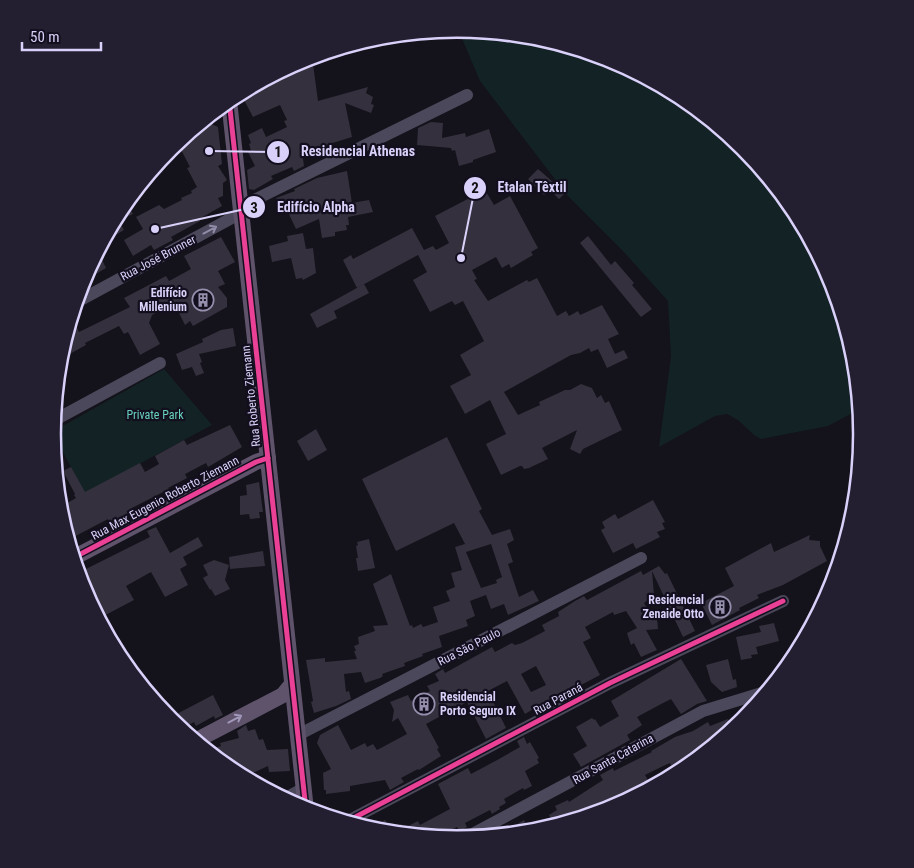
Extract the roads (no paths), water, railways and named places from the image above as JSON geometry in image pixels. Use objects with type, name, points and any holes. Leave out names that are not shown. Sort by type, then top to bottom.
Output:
[{"type":"main road","name":"Rua Roberto Ziemann","points":[[226,112],[241,210],[305,800]]},
{"type":"main road","name":"Rua Max Eugenio Roberto Ziemann","points":[[80,554],[256,462],[268,458]]},
{"type":"main road","points":[[202,737],[283,695],[292,684]]},
{"type":"street","name":"Rua José Brunner","points":[[86,297],[241,210],[466,95]]},
{"type":"street","points":[[61,417],[160,363]]},
{"type":"street","name":"Rua São Paulo","points":[[298,736],[640,558]]},
{"type":"street","name":"Rua Paraná","points":[[355,817],[610,683],[783,600]]},
{"type":"street","name":"Rua Santa Catarina","points":[[480,830],[688,718],[755,695]]},
{"type":"street","points":[[292,794],[304,788]]},
{"type":"place","name":"Residencial Athenas","points":[[209,151]]},
{"type":"place","name":"Edifício Alpha","points":[[155,229]]},
{"type":"place","name":"Etalan Têxtil","points":[[461,258]]},
{"type":"place","name":"Edifício Millenium","points":[[203,300]]},
{"type":"place","name":"Residencial Zenaide Otto","points":[[720,607]]},
{"type":"place","name":"Residencial Porto Seguro IX","points":[[424,704]]},
{"type":"park label","name":"Private Park","points":[[155,415]]}]
